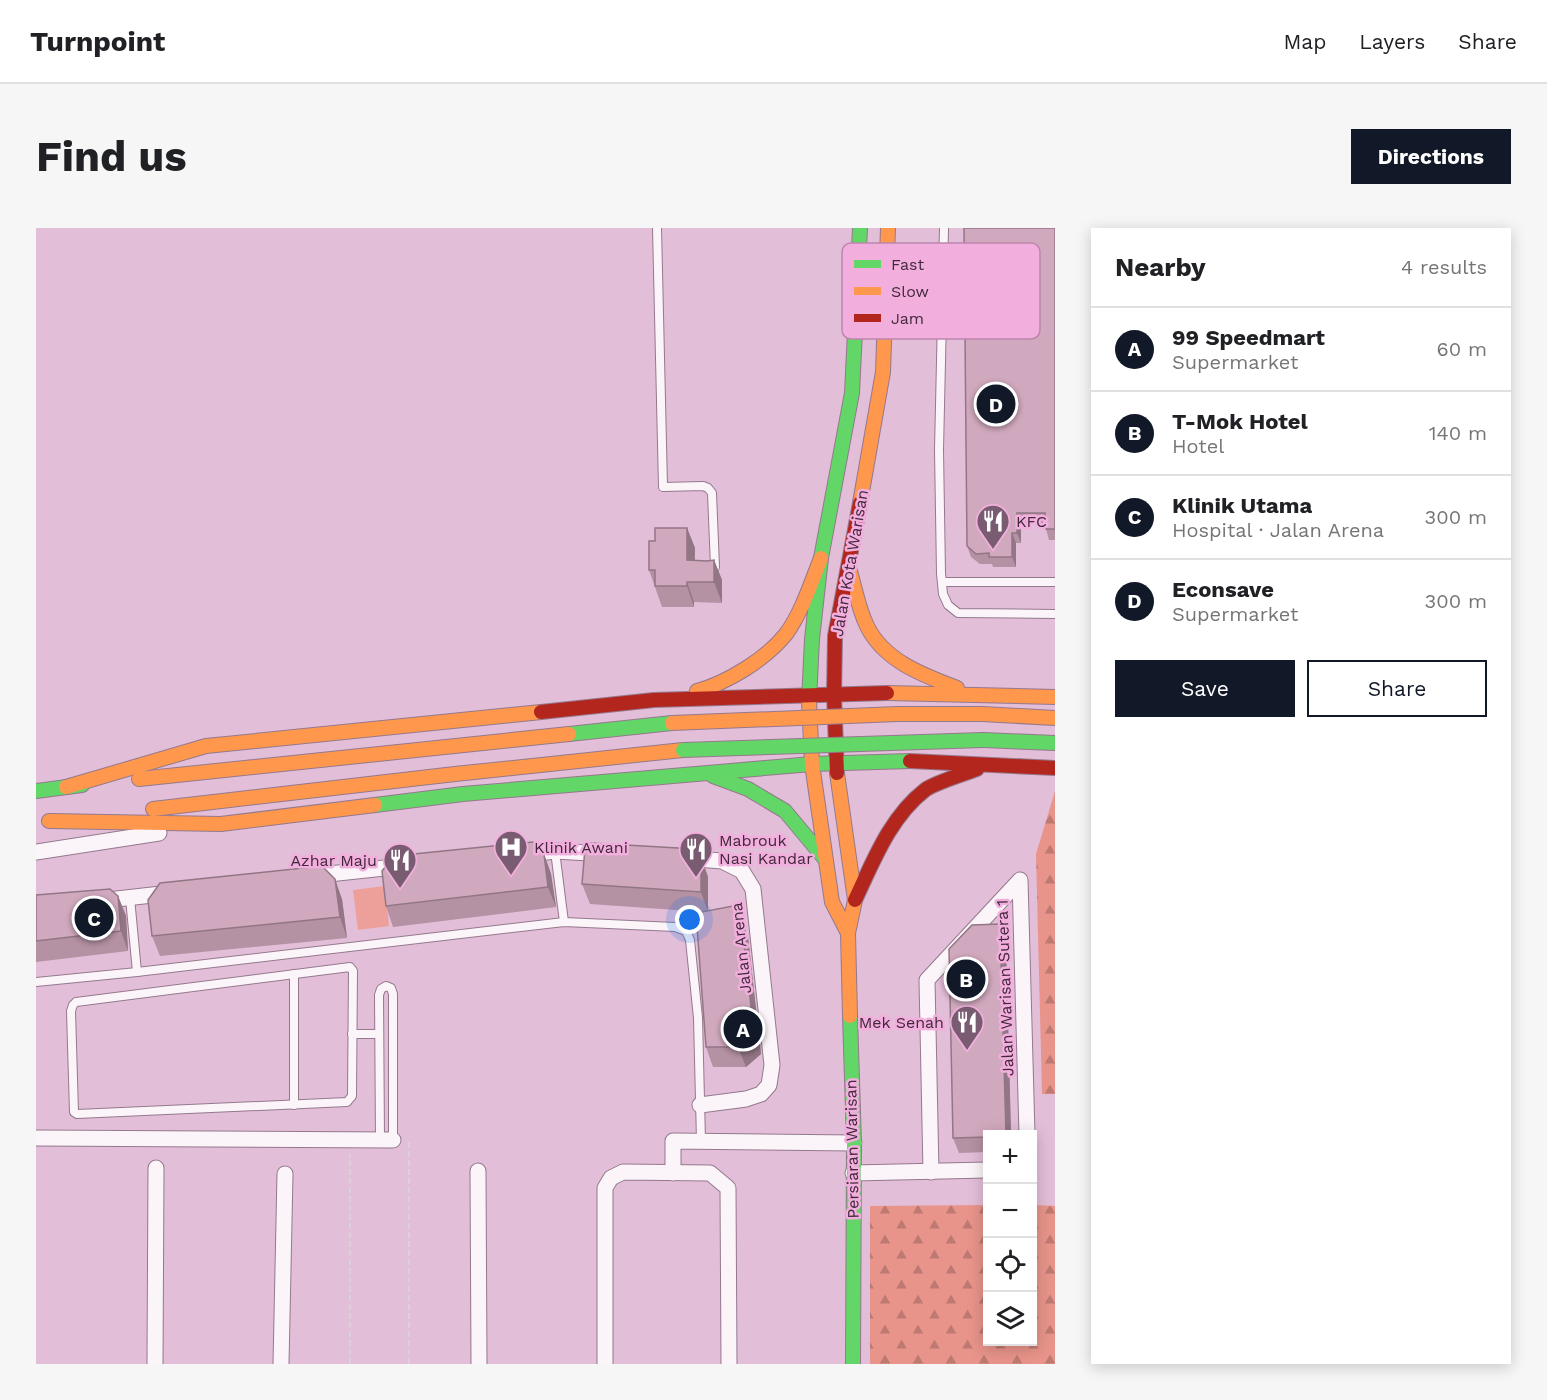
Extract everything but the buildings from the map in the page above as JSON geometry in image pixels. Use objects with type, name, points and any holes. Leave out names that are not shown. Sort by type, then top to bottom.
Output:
[{"type":"main road","name":"Jalan Kota Warisan","points":[[860,228],[860,243]]},
{"type":"main road","name":"Jalan Kota Warisan","points":[[887,243],[888,228]]},
{"type":"main road","name":"Jalan Kota Warisan","points":[[848,933],[832,902],[812,764],[809,695],[812,639],[821,558],[852,393],[855,339]]},
{"type":"main road","name":"Jalan Kota Warisan","points":[[848,933],[855,900],[836,763],[835,636],[883,372],[884,339]]},
{"type":"main road","points":[[654,700],[704,690],[733,677],[762,656],[787,633],[806,597],[821,558]]},
{"type":"main road","points":[[849,568],[868,628],[891,656],[931,678],[975,695]]},
{"type":"main road","points":[[66,787],[206,746],[654,700],[900,693],[1055,697]]},
{"type":"main road","points":[[900,693],[873,711],[871,730],[874,748],[882,754],[902,761]]},
{"type":"main road","points":[[734,698],[756,702],[769,713],[773,733],[770,753],[761,762],[740,770]]},
{"type":"main road","points":[[36,790],[672,723],[887,714],[982,714],[1055,718]]},
{"type":"main road","points":[[43,821],[682,750],[983,740],[1055,743]]},
{"type":"main road","points":[[43,821],[221,824],[463,794],[812,764],[902,761],[1055,768]]},
{"type":"main road","points":[[855,900],[879,850],[899,816],[926,789],[975,769],[1005,765]]},
{"type":"main road","points":[[706,774],[748,789],[785,812],[825,859]]},
{"type":"main road","name":"Persiaran Warisan","points":[[848,933],[854,1143],[853,1364]]},
{"type":"street","points":[[36,852],[221,824]]},
{"type":"street","points":[[508,856],[555,851],[615,855]]},
{"type":"street","name":"Jalan Arena","points":[[675,858],[722,861],[742,871],[753,889],[750,919],[772,1065],[769,1085],[761,1094],[746,1100],[700,1105]]},
{"type":"street","points":[[294,878],[412,865]]},
{"type":"street","name":"Jalan Warisan Sutera 1","points":[[931,1172],[927,980],[1020,880],[1028,1130]]},
{"type":"street","points":[[83,902],[188,891]]},
{"type":"street","points":[[36,1138],[386,1140]]},
{"type":"street","points":[[673,1173],[673,1141],[854,1143]]},
{"type":"street","points":[[155,1364],[156,1168]]},
{"type":"street","points":[[853,1173],[983,1170]]},
{"type":"street","points":[[478,1171],[479,1364]]},
{"type":"street","points":[[605,1364],[605,1188],[612,1178],[623,1172],[710,1173],[728,1188],[729,1364]]},
{"type":"street","points":[[281,1364],[285,1174]]},
{"type":"lane","points":[[657,228],[663,487],[703,486],[711,493],[715,575]]},
{"type":"lane","points":[[944,228],[944,243]]},
{"type":"lane","points":[[942,339],[939,450],[943,594],[948,605],[958,613],[1055,614]]},
{"type":"lane","points":[[942,582],[1055,582]]},
{"type":"lane","points":[[555,851],[564,922]]},
{"type":"lane","points":[[130,898],[137,972]]},
{"type":"lane","points":[[36,982],[564,922],[675,927],[686,931],[698,929]]},
{"type":"lane","points":[[686,931],[690,940],[698,1018],[702,1141]]},
{"type":"lane","points":[[350,967],[353,971],[352,1096],[347,1102],[77,1114],[72,1109],[71,1011],[76,1002],[294,974],[350,967]]},
{"type":"lane","points":[[294,974],[294,1105]]},
{"type":"lane","points":[[383,987],[393,990],[386,1140],[379,1034],[379,995],[383,987]]},
{"type":"lane","points":[[352,1034],[379,1034]]},
{"type":"path","points":[[350,1140],[350,1364]]},
{"type":"path","points":[[409,1140],[409,1364]]},
{"type":"shaded area","points":[[385,886],[389,926],[358,930],[353,890]]},
{"type":"green space","points":[[1055,791],[1055,1094],[1042,1094],[1036,854]]},
{"type":"green space","points":[[983,1205],[983,1346],[1037,1346],[1037,1205],[1055,1206],[1055,1364],[870,1364],[870,1206]]},
{"type":"traffic: fast","points":[[859,243],[860,228]]},
{"type":"traffic: fast","points":[[809,701],[812,639],[821,558],[852,393],[855,339]]},
{"type":"traffic: fast","points":[[569,734],[672,723]]},
{"type":"traffic: fast","points":[[983,740],[1055,743]]},
{"type":"traffic: fast","points":[[683,750],[983,740]]},
{"type":"traffic: fast","points":[[375,805],[463,794],[812,764],[910,761]]},
{"type":"traffic: fast","points":[[713,776],[748,789],[785,811],[825,859]]},
{"type":"traffic: fast","points":[[36,791],[82,785]]},
{"type":"traffic: fast","points":[[850,1016],[854,1143],[853,1364]]},
{"type":"traffic: slow","points":[[887,243],[888,228]]},
{"type":"traffic: slow","points":[[860,503],[883,372],[884,339]]},
{"type":"traffic: slow","points":[[697,691],[721,682],[745,669],[778,643],[797,616],[821,558]]},
{"type":"traffic: slow","points":[[849,568],[864,619],[883,649],[918,672],[957,688]]},
{"type":"traffic: slow","points":[[887,693],[1055,697]]},
{"type":"traffic: slow","points":[[809,701],[812,764],[832,902],[848,933]]},
{"type":"traffic: slow","points":[[66,787],[206,746],[541,712]]},
{"type":"traffic: slow","points":[[672,723],[898,714],[982,714]]},
{"type":"traffic: slow","points":[[982,714],[1055,718]]},
{"type":"traffic: slow","points":[[139,779],[569,734]]},
{"type":"traffic: slow","points":[[153,809],[683,750]]},
{"type":"traffic: slow","points":[[837,773],[855,900],[848,933],[850,1016]]},
{"type":"traffic: slow","points":[[49,821],[221,824],[375,805]]},
{"type":"traffic: jam","points":[[837,773],[834,695],[835,636],[860,503]]},
{"type":"traffic: jam","points":[[541,712],[654,700],[887,693]]},
{"type":"traffic: jam","points":[[910,761],[1055,768]]},
{"type":"traffic: jam","points":[[855,900],[892,827],[913,801],[929,787],[977,769]]},
{"type":"place","name":"Econsave","points":[[996,404]]},
{"type":"place","name":"KFC","points":[[993,550]]},
{"type":"place","name":"Klinik Awani","points":[[511,876]]},
{"type":"place","name":"Mabrouk Nasi Kandar","points":[[696,878]]},
{"type":"place","name":"Azhar Maju","points":[[400,889]]},
{"type":"place","name":"Klinik Utama","points":[[94,918]]},
{"type":"place","name":"T-Mok Hotel","points":[[966,979]]},
{"type":"place","name":"99 Speedmart","points":[[743,1029]]},
{"type":"place","name":"Mek Senah","points":[[967,1051]]}]
